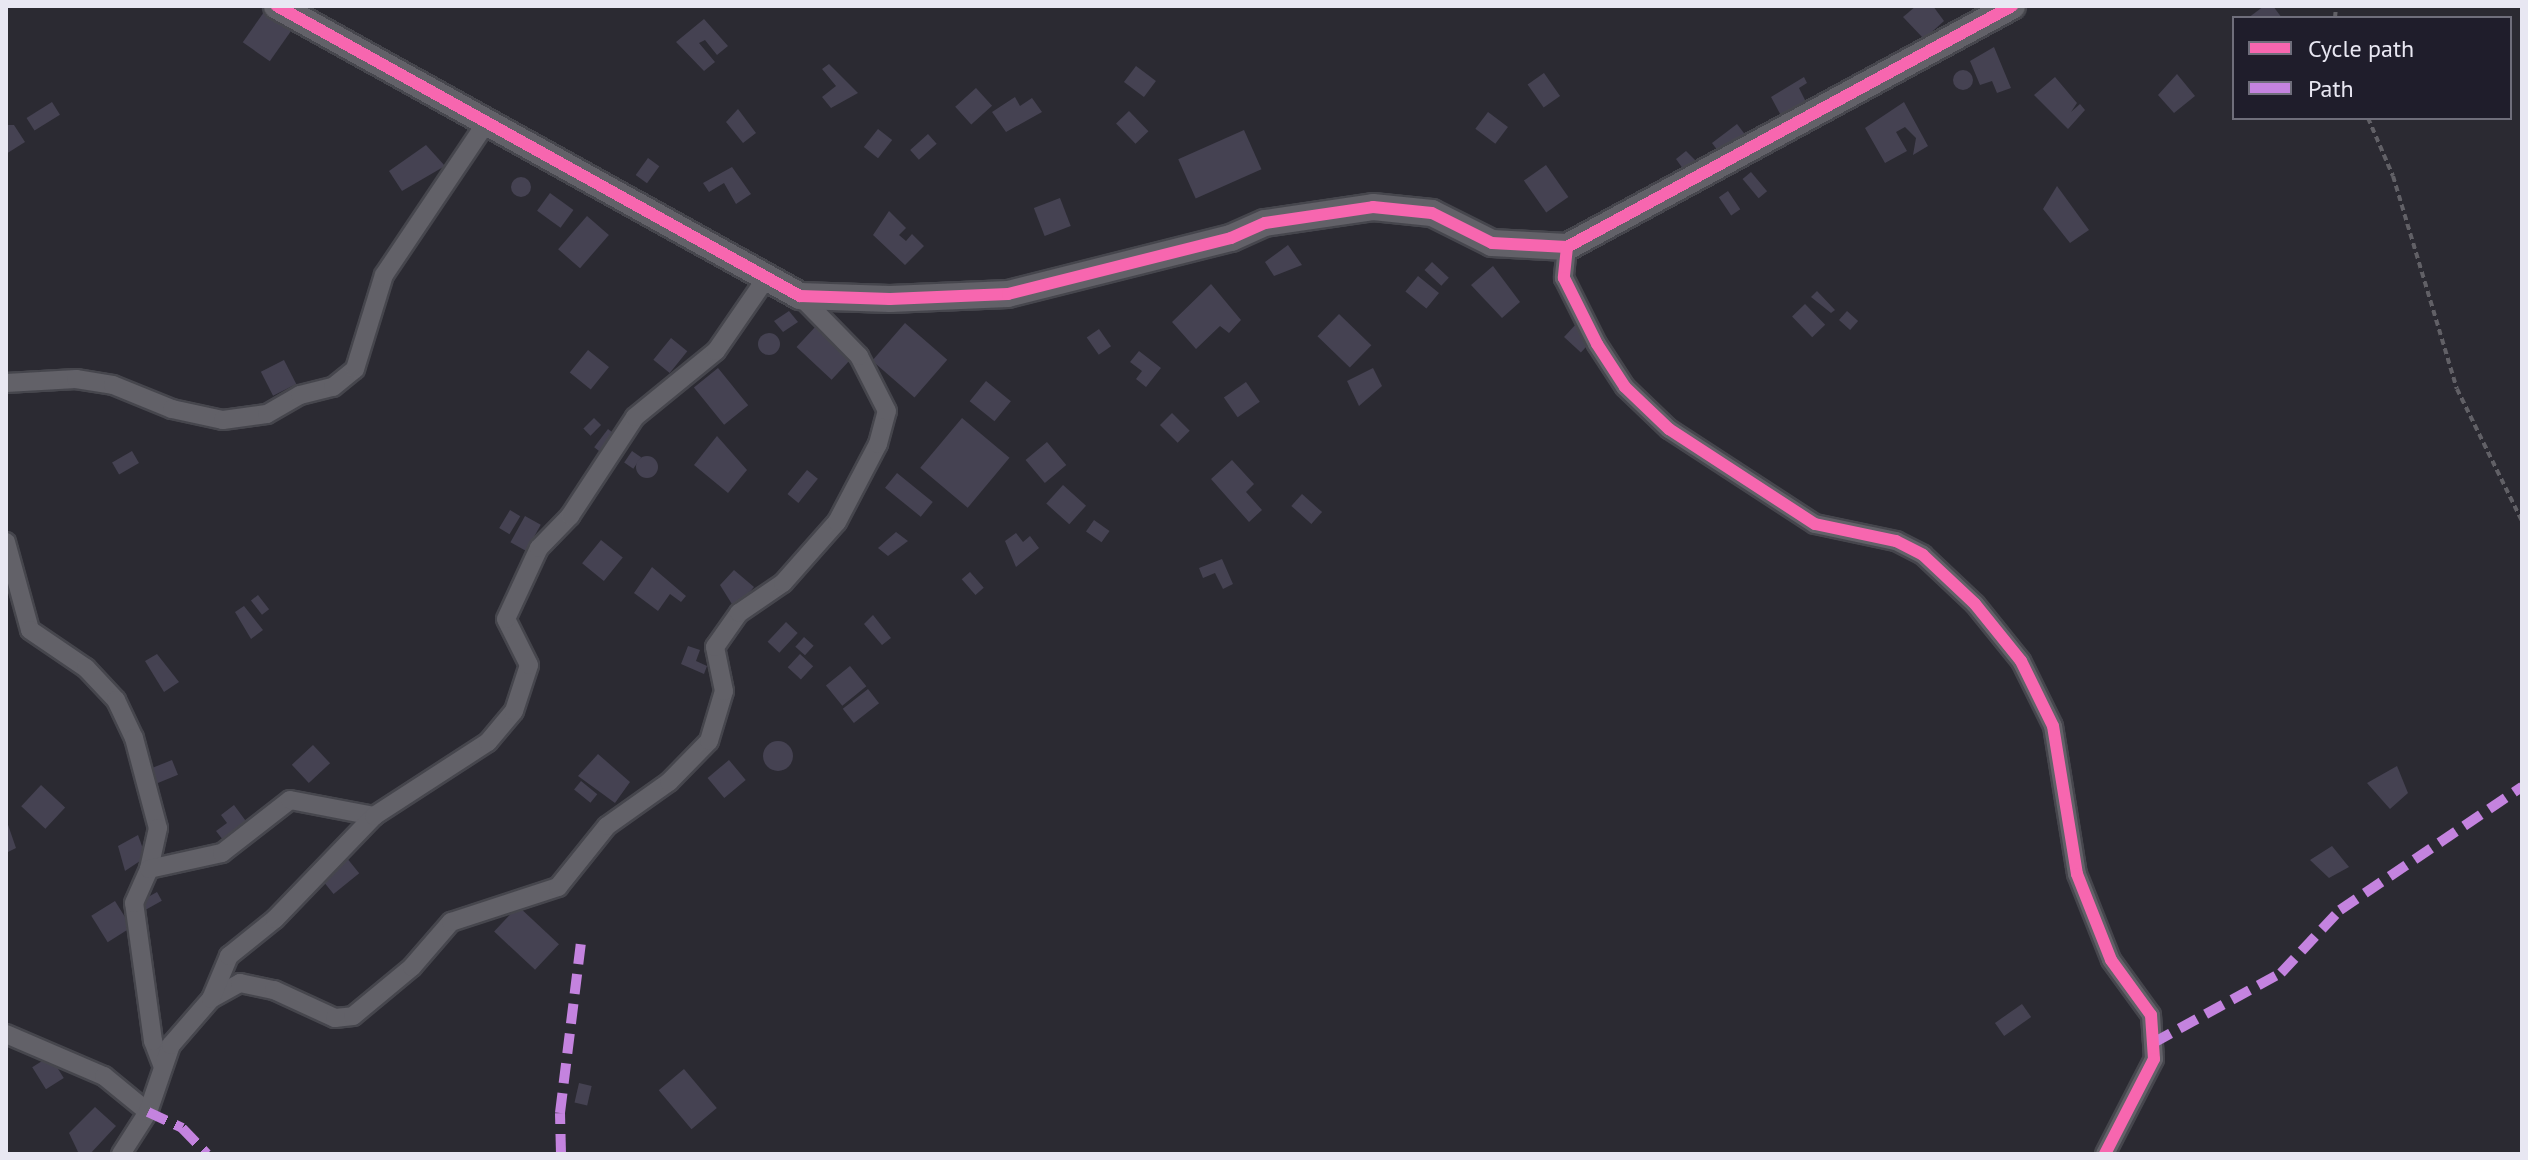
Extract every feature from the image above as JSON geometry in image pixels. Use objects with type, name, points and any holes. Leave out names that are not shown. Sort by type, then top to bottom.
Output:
[{"type":"street","points":[[211,999],[240,983],[274,990],[335,1018],[353,1016],[412,967],[451,922],[558,887],[607,826],[669,782],[709,741],[724,691],[715,647],[739,613],[783,583],[837,522],[878,444],[887,411],[859,356],[800,296],[277,6]]},
{"type":"street","points":[[800,296],[1008,294],[1231,238],[1265,223],[1373,207],[1432,213],[1492,243],[1567,247],[2012,6]]},
{"type":"street","points":[[6,383],[76,379],[113,385],[172,409],[223,420],[267,414],[300,395],[333,387],[355,369],[384,275],[487,122]]},
{"type":"street","points":[[1567,247],[1564,278],[1597,344],[1625,387],[1669,429],[1815,524],[1896,541],[1923,555],[1975,604],[2021,661],[2053,726],[2077,874],[2111,960],[2151,1015],[2154,1059],[2105,1154]]},
{"type":"street","points":[[121,1154],[148,1112],[171,1045],[211,999],[229,956],[275,919],[374,816],[488,742],[514,711],[529,665],[506,619],[539,548],[570,516],[635,417],[716,351],[767,277]]},
{"type":"street","points":[[6,542],[30,630],[86,668],[116,700],[134,738],[158,828],[149,869],[134,903],[153,1041],[163,1067]]},
{"type":"street","points":[[149,869],[222,853],[290,800],[374,816]]},
{"type":"street","points":[[6,1034],[104,1076],[148,1112]]},
{"type":"path","points":[[2369,120],[2393,176],[2457,389],[2522,521]]},
{"type":"building","points":[[1916,6],[1933,6],[1944,21],[1924,39],[1903,17]]},
{"type":"building","points":[[2264,6],[2273,6],[2280,16],[2251,16]]},
{"type":"building","points":[[264,12],[291,31],[270,61],[243,42]]},
{"type":"building","points":[[704,19],[728,46],[717,55],[705,40],[699,43],[715,62],[704,71],[676,42]]},
{"type":"building","points":[[1994,47],[2011,88],[1997,93],[1992,81],[1980,85],[1970,61]]},
{"type":"building","points":[[829,64],[858,93],[831,108],[822,97],[836,86],[822,69]]},
{"type":"building","points":[[1136,66],[1156,81],[1144,97],[1124,82]]},
{"type":"building","points":[[1963,70],[1970,73],[1973,80],[1970,87],[1963,90],[1956,87],[1953,80],[1956,73]]},
{"type":"building","points":[[1544,73],[1560,96],[1544,107],[1528,84]]},
{"type":"building","points":[[2177,74],[2195,96],[2174,113],[2158,95]]},
{"type":"building","points":[[1804,77],[1807,83],[1799,88],[1811,112],[1786,125],[1771,97]]},
{"type":"building","points":[[2055,77],[2077,103],[2071,112],[2080,104],[2085,110],[2068,129],[2034,95]]},
{"type":"building","points":[[976,88],[992,106],[971,125],[955,107]]},
{"type":"building","points":[[1015,97],[1020,106],[1032,98],[1042,112],[1006,132],[992,112]]},
{"type":"building","points":[[52,102],[60,115],[35,131],[27,118]]},
{"type":"building","points":[[1904,102],[1928,146],[1913,155],[1916,138],[1905,127],[1896,132],[1907,151],[1885,163],[1865,128]]},
{"type":"building","points":[[738,109],[756,133],[743,143],[726,122]]},
{"type":"building","points":[[1129,111],[1148,131],[1136,144],[1116,124]]},
{"type":"building","points":[[1488,112],[1508,127],[1495,144],[1475,129]]},
{"type":"building","points":[[1737,124],[1747,137],[1718,151],[1712,143]]},
{"type":"building","points":[[6,125],[14,125],[25,142],[6,154]]},
{"type":"building","points":[[878,129],[892,140],[878,158],[864,147]]},
{"type":"building","points":[[1244,130],[1261,169],[1196,199],[1178,159]]},
{"type":"building","points":[[928,134],[937,144],[919,160],[910,150]]},
{"type":"building","points":[[426,145],[445,166],[402,191],[389,171]]},
{"type":"building","points":[[1686,151],[1705,170],[1691,180],[1676,159]]},
{"type":"building","points":[[648,158],[659,166],[647,183],[636,175]]},
{"type":"building","points":[[1546,165],[1568,197],[1546,212],[1524,180]]},
{"type":"building","points":[[732,167],[751,194],[736,204],[724,183],[709,192],[703,183]]},
{"type":"building","points":[[1751,172],[1767,191],[1759,198],[1743,179]]},
{"type":"building","points":[[521,177],[528,180],[531,187],[528,194],[521,197],[514,194],[511,187],[514,180]]},
{"type":"building","points":[[2057,186],[2089,230],[2070,243],[2043,209]]},
{"type":"building","points":[[1728,191],[1740,209],[1731,215],[1719,197]]},
{"type":"building","points":[[550,193],[573,210],[561,228],[537,211]]},
{"type":"building","points":[[1060,198],[1071,226],[1045,236],[1034,208]]},
{"type":"building","points":[[889,211],[906,228],[899,235],[906,241],[912,234],[924,246],[905,265],[873,235]]},
{"type":"building","points":[[587,216],[609,235],[580,268],[558,249]]},
{"type":"building","points":[[1288,245],[1302,265],[1274,276],[1265,262]]},
{"type":"building","points":[[1432,262],[1449,278],[1441,286],[1424,270]]},
{"type":"building","points":[[1493,266],[1520,302],[1502,318],[1471,285]]},
{"type":"building","points":[[1418,276],[1439,293],[1426,309],[1405,292]]},
{"type":"building","points":[[1211,284],[1241,320],[1229,333],[1220,326],[1196,349],[1172,322]]},
{"type":"building","points":[[1817,291],[1835,310],[1831,313],[1811,297]]},
{"type":"building","points":[[1805,304],[1825,325],[1812,337],[1792,317]]},
{"type":"building","points":[[789,311],[798,322],[783,332],[774,321]]},
{"type":"building","points":[[1847,311],[1858,321],[1850,330],[1839,320]]},
{"type":"building","points":[[1339,314],[1371,345],[1350,368],[1317,336]]},
{"type":"building","points":[[905,323],[947,360],[914,397],[872,361]]},
{"type":"building","points":[[1577,323],[1594,339],[1581,353],[1564,337]]},
{"type":"building","points":[[817,325],[852,358],[832,380],[797,347]]},
{"type":"building","points":[[1099,329],[1111,346],[1099,355],[1087,338]]},
{"type":"building","points":[[769,333],[777,336],[780,344],[777,352],[769,355],[761,352],[758,344],[761,336]]},
{"type":"building","points":[[671,338],[687,351],[670,373],[653,360]]},
{"type":"building","points":[[588,350],[609,367],[591,390],[570,373]]},
{"type":"building","points":[[1139,351],[1161,368],[1146,387],[1136,379],[1142,371],[1130,362]]},
{"type":"building","points":[[284,360],[296,384],[273,396],[261,372]]},
{"type":"building","points":[[718,368],[748,405],[724,425],[694,388]]},
{"type":"building","points":[[1373,368],[1382,386],[1359,406],[1347,381]]},
{"type":"building","points":[[986,381],[1011,401],[995,421],[970,401]]},
{"type":"building","points":[[1246,382],[1260,402],[1238,417],[1224,397]]},
{"type":"building","points":[[1172,413],[1190,431],[1178,443],[1160,425]]},
{"type":"building","points":[[594,418],[601,425],[590,436],[583,429]]},
{"type":"building","points":[[962,418],[1009,458],[968,508],[920,468]]},
{"type":"building","points":[[608,429],[620,438],[606,456],[594,447]]},
{"type":"building","points":[[717,436],[747,470],[728,493],[694,465]]},
{"type":"building","points":[[1047,442],[1066,465],[1045,483],[1026,460]]},
{"type":"building","points":[[132,451],[139,463],[119,475],[112,462]]},
{"type":"building","points":[[632,451],[641,457],[633,469],[624,463]]},
{"type":"building","points":[[647,456],[655,459],[658,467],[655,475],[647,478],[639,475],[636,467],[639,459]]},
{"type":"building","points":[[1232,460],[1254,484],[1246,492],[1262,510],[1249,522],[1211,479]]},
{"type":"building","points":[[807,470],[818,479],[798,503],[787,494]]},
{"type":"building","points":[[897,473],[933,502],[921,517],[885,488]]},
{"type":"building","points":[[1063,485],[1086,506],[1069,524],[1046,504]]},
{"type":"building","points":[[1302,494],[1322,512],[1311,524],[1291,506]]},
{"type":"building","points":[[510,510],[520,516],[509,534],[499,528]]},
{"type":"building","points":[[525,516],[541,525],[526,551],[510,542]]},
{"type":"building","points":[[1094,520],[1110,531],[1102,542],[1086,531]]},
{"type":"building","points":[[896,532],[908,541],[888,556],[878,548]]},
{"type":"building","points":[[1016,533],[1023,542],[1030,536],[1039,548],[1016,567],[1005,541]]},
{"type":"building","points":[[601,540],[623,558],[604,581],[582,563]]},
{"type":"building","points":[[1222,559],[1233,584],[1223,589],[1215,573],[1203,578],[1199,568]]},
{"type":"building","points":[[652,567],[686,596],[681,602],[670,594],[658,611],[634,593]]},
{"type":"building","points":[[734,570],[754,587],[735,609],[720,585]]},
{"type":"building","points":[[970,572],[984,588],[975,595],[962,579]]},
{"type":"building","points":[[258,595],[269,609],[262,615],[251,601]]},
{"type":"building","points":[[244,606],[263,630],[251,639],[235,612]]},
{"type":"building","points":[[873,615],[891,638],[882,645],[864,624]]},
{"type":"building","points":[[786,622],[798,633],[779,653],[768,642]]},
{"type":"building","points":[[804,637],[814,646],[805,655],[795,647]]},
{"type":"building","points":[[688,646],[700,650],[696,661],[707,666],[704,674],[681,664]]},
{"type":"building","points":[[157,654],[179,682],[164,692],[145,661]]},
{"type":"building","points":[[800,654],[813,666],[801,679],[788,667]]},
{"type":"building","points":[[850,666],[866,686],[842,706],[826,686]]},
{"type":"building","points":[[868,689],[879,703],[854,723],[843,709]]},
{"type":"building","points":[[778,741],[789,745],[793,756],[789,767],[778,771],[767,767],[763,756],[767,745]]},
{"type":"building","points":[[313,745],[330,763],[309,783],[292,765]]},
{"type":"building","points":[[598,754],[630,782],[615,803],[578,776]]},
{"type":"building","points":[[172,760],[178,775],[155,784],[149,769]]},
{"type":"building","points":[[729,760],[746,780],[724,798],[708,778]]},
{"type":"building","points":[[2397,766],[2408,793],[2390,809],[2367,783]]},
{"type":"building","points":[[581,781],[597,794],[590,803],[574,790]]},
{"type":"building","points":[[41,785],[65,808],[45,829],[21,806]]},
{"type":"building","points":[[234,805],[251,828],[227,845],[216,831],[227,823],[221,815]]},
{"type":"building","points":[[6,819],[16,848],[6,853]]},
{"type":"building","points":[[138,835],[146,857],[125,871],[118,846]]},
{"type":"building","points":[[2332,846],[2349,867],[2329,878],[2310,860]]},
{"type":"building","points":[[346,857],[359,873],[334,894],[320,878]]},
{"type":"building","points":[[157,892],[162,901],[146,909],[141,901]]},
{"type":"building","points":[[115,901],[131,927],[108,942],[91,916]]},
{"type":"building","points":[[518,906],[559,944],[535,970],[494,932]]},
{"type":"building","points":[[2022,1004],[2031,1017],[2004,1036],[1995,1023]]},
{"type":"building","points":[[50,1056],[64,1078],[46,1089],[32,1067]]},
{"type":"building","points":[[684,1069],[717,1108],[692,1129],[659,1090]]},
{"type":"building","points":[[579,1083],[592,1086],[587,1105],[575,1102]]},
{"type":"building","points":[[95,1107],[116,1126],[90,1154],[79,1154],[69,1133]]},
{"type":"marked path","points":[[2153,1043],[2281,973],[2340,910],[2522,787]]},
{"type":"marked path","points":[[561,1154],[560,1113],[582,935]]},
{"type":"marked path","points":[[148,1112],[182,1128],[207,1154]]},
{"type":"cycle path","points":[[277,6],[800,296],[890,299],[1008,294],[1231,238],[1265,223],[1373,207],[1432,213],[1492,243],[1567,247],[2012,6]]},
{"type":"cycle path","points":[[1567,247],[1564,278],[1597,344],[1625,387],[1669,429],[1815,524],[1896,541],[1923,555],[1975,604],[2021,661],[2053,726],[2077,874],[2111,960],[2151,1015],[2154,1059],[2105,1154]]}]
